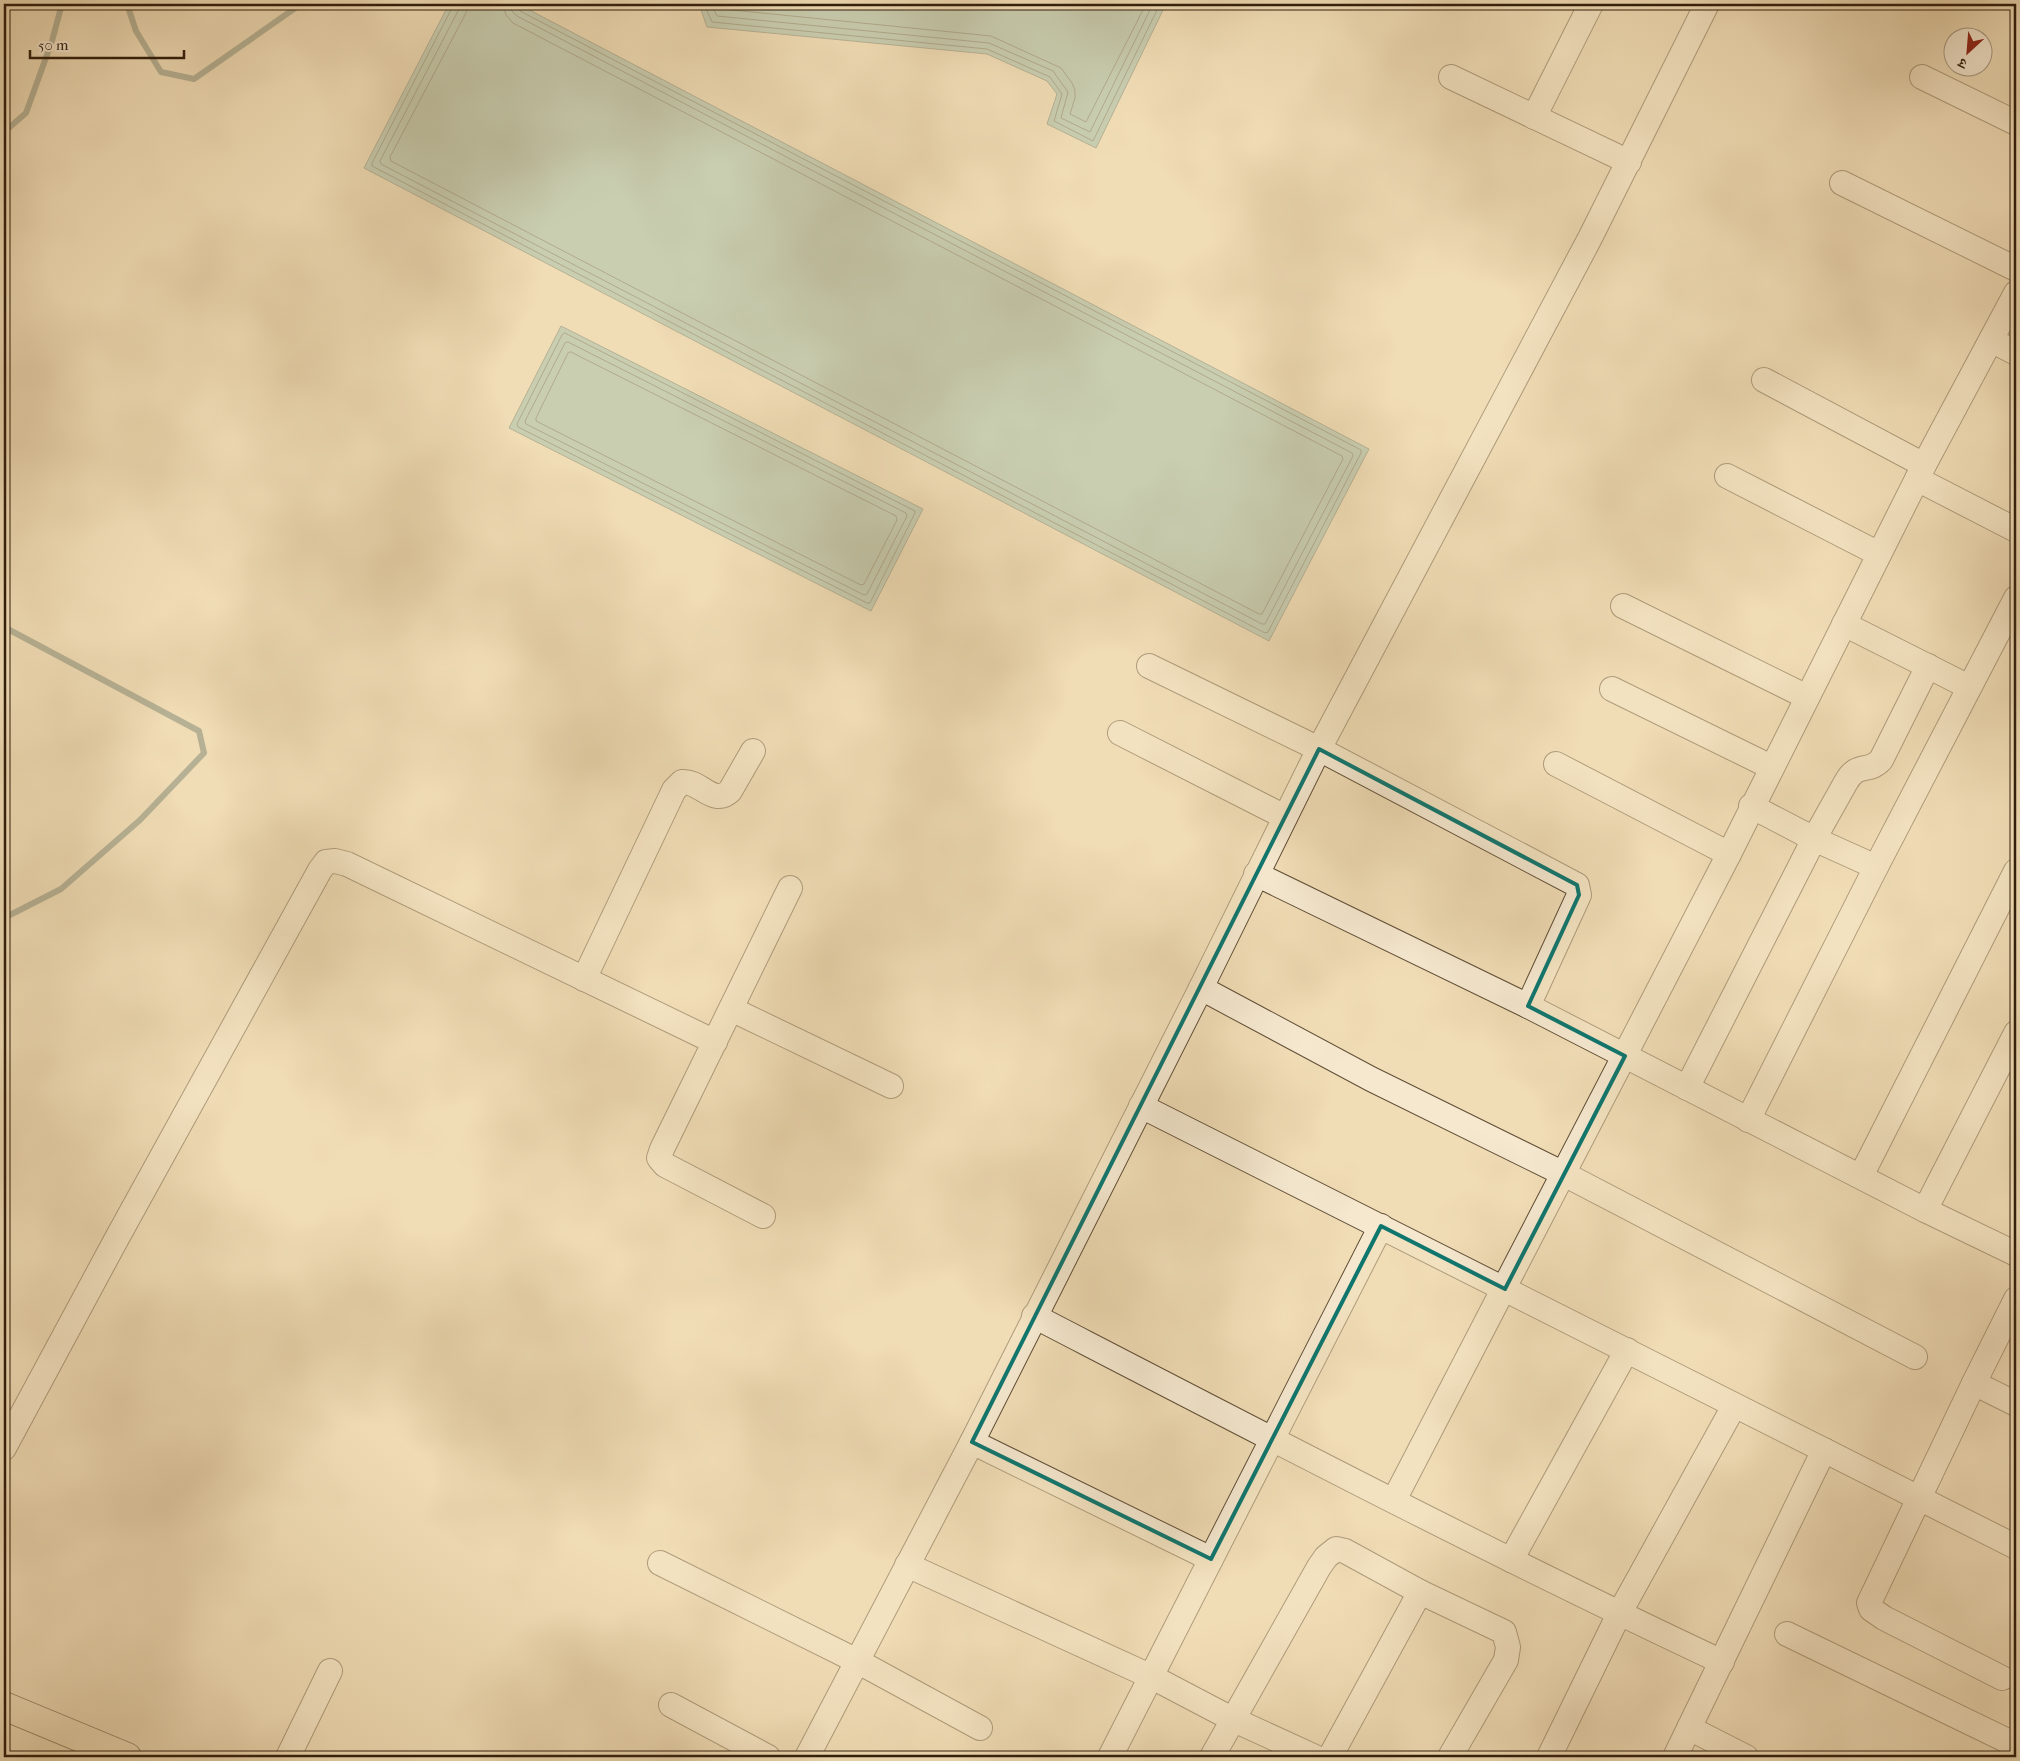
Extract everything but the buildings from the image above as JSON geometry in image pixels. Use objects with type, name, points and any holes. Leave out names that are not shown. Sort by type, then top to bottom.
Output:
[{"type":"main road","points":[[4,1706],[127,1757]]},
{"type":"main road","points":[[4,1726],[78,1757]]},
{"type":"street","points":[[1534,117],[1591,4]]},
{"type":"street","points":[[807,1757],[972,1442],[1319,749],[1590,238],[1707,4]]},
{"type":"street","points":[[1451,77],[1629,162]]},
{"type":"street","points":[[1922,77],[2016,123]]},
{"type":"street","points":[[1842,183],[2016,269]]},
{"type":"street","points":[[1394,1500],[1729,854],[1921,472],[2016,293]]},
{"type":"street","points":[[1992,340],[2016,353]]},
{"type":"street","points":[[1764,380],[2016,530]]},
{"type":"street","points":[[1728,476],[1879,554]]},
{"type":"street","points":[[1748,1120],[1876,867],[2016,598]]},
{"type":"street","points":[[1622,606],[1807,697]]},
{"type":"street","points":[[1844,624],[1969,687]]},
{"type":"street","points":[[1149,666],[1319,749],[1577,885],[1579,895],[1528,1006]]},
{"type":"street","points":[[1687,1088],[1814,838],[1851,773],[1862,768],[1877,765],[1881,760],[1928,666]]},
{"type":"street","points":[[1612,689],[1772,767]]},
{"type":"street","points":[[1120,733],[1285,817]]},
{"type":"street","points":[[584,979],[674,790],[682,782],[690,782],[715,796],[725,795],[730,791],[752,751]]},
{"type":"street","points":[[1556,764],[1729,854]]},
{"type":"street","points":[[1752,806],[1876,867]]},
{"type":"street","points":[[4,1448],[116,1238],[326,862],[335,861],[347,864],[715,1042]]},
{"type":"street","points":[[1861,1176],[2016,871]]},
{"type":"street","points":[[1256,874],[1528,1006],[1925,1210],[2016,1254]]},
{"type":"street","points":[[763,1216],[665,1165],[659,1158],[790,888]]},
{"type":"street","points":[[1201,988],[1371,1080],[1564,1174],[1915,1357]]},
{"type":"street","points":[[731,1009],[891,1086]]},
{"type":"street","points":[[1925,1210],[2016,1033]]},
{"type":"street","points":[[1141,1106],[2016,1547]]},
{"type":"street","points":[[1110,1757],[1381,1226]]},
{"type":"street","points":[[2002,1678],[1884,1618],[1872,1609],[1869,1603],[2016,1299]]},
{"type":"street","points":[[1034,1316],[1511,1560],[1619,1614],[1722,1662]]},
{"type":"street","points":[[1511,1560],[1627,1350]]},
{"type":"street","points":[[1974,1383],[2016,1404]]},
{"type":"street","points":[[1549,1757],[1619,1614],[1734,1406]]},
{"type":"street","points":[[972,1442],[1211,1559]]},
{"type":"street","points":[[1674,1757],[1824,1450]]},
{"type":"street","points":[[1212,1757],[1318,1567],[1336,1549],[1345,1551],[1420,1592],[1504,1632],[1508,1641],[1506,1660],[1450,1757]]},
{"type":"street","points":[[660,1563],[857,1661],[980,1728]]},
{"type":"street","points":[[907,1565],[1152,1677],[1232,1719],[1315,1757]]},
{"type":"street","points":[[1330,1757],[1420,1592]]},
{"type":"street","points":[[1787,1634],[2016,1745]]},
{"type":"street","points":[[288,1757],[330,1671]]},
{"type":"street","points":[[671,1705],[768,1757]]},
{"type":"street","points":[[1689,1728],[1746,1757]]},
{"type":"highlighted area","points":[[1319,749],[1577,885],[1579,895],[1528,1006],[1625,1056],[1505,1289],[1381,1226],[1211,1559],[972,1442]]},
{"type":"water","points":[[449,4],[518,4],[1369,449],[1269,641],[364,168]]},
{"type":"water","points":[[699,4],[1161,4],[1165,6],[1096,148],[1047,124],[1057,94],[1047,81],[987,54],[707,27]]},
{"type":"water","points":[[561,326],[923,509],[871,611],[509,428]]},
{"type":"waterway","points":[[4,132],[26,113],[52,41],[62,4]]},
{"type":"waterway","points":[[127,4],[136,31],[161,72],[194,79],[301,4]]},
{"type":"waterway","points":[[4,627],[199,731],[204,753],[140,820],[61,889],[4,918]]}]
